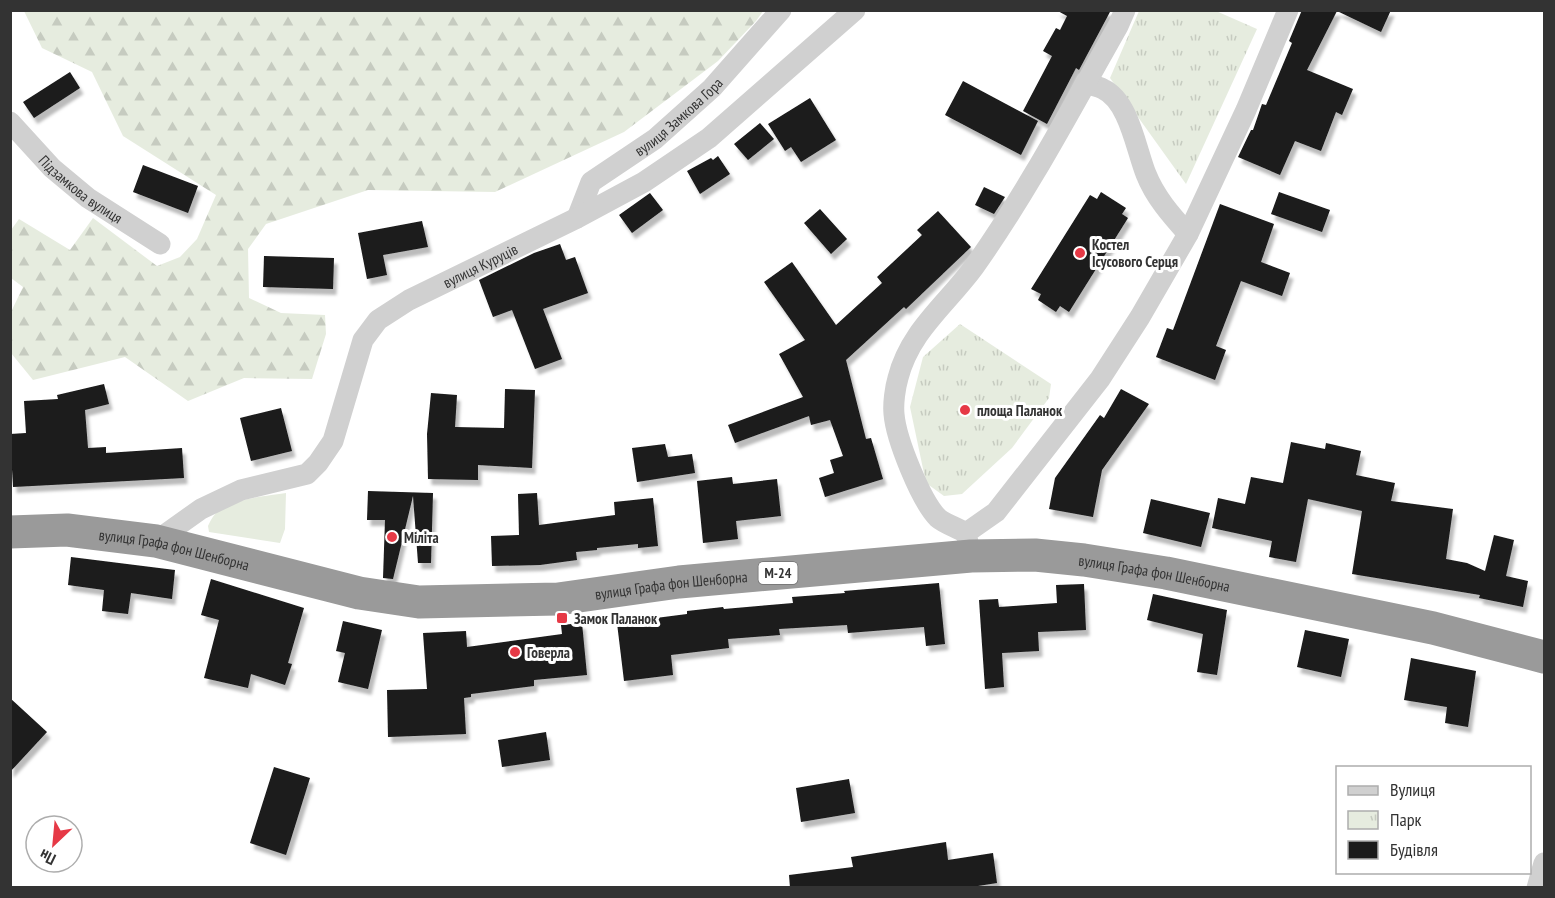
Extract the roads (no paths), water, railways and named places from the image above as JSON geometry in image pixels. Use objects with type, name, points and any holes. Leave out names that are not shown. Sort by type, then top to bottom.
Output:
[{"type":"highway","name":"вулиця Графа фон Шенборна","points":[[10,532],[67,530],[156,541],[359,593],[419,602],[558,599],[968,544],[1166,573],[1433,628],[1545,657]]},
{"type":"street","name":"вулиця Замкова Гора","points":[[577,218],[591,182],[655,139],[712,88],[781,10]]},
{"type":"street","name":"вулиця Куруців","points":[[156,541],[201,509],[241,490],[307,474],[318,463],[333,441],[363,339],[378,320],[409,300],[577,218],[644,182],[710,138],[855,10]]},
{"type":"street","points":[[1125,10],[1086,84],[1016,202],[973,268],[928,320],[906,352],[897,380],[894,414],[900,440],[918,488],[939,518],[968,544],[996,512],[1100,379],[1140,317],[1188,234],[1246,110],[1288,10]]},
{"type":"street","points":[[1086,84],[1105,89],[1119,102],[1134,135],[1146,174],[1163,207],[1188,234]]},
{"type":"street","name":"Підзамкова вулиця","points":[[10,122],[52,168],[97,204],[160,244]]},
{"type":"street","points":[[1538,888],[1545,863]]},
{"type":"place","name":"Костел Ісусового Серця","points":[[1080,253]]},
{"type":"place","name":"площа Паланок","points":[[965,410]]},
{"type":"place","name":"Міліта","points":[[392,537]]},
{"type":"place","name":"Замок Паланок","points":[[562,618]]},
{"type":"place","name":"Говерла","points":[[515,652]]}]
